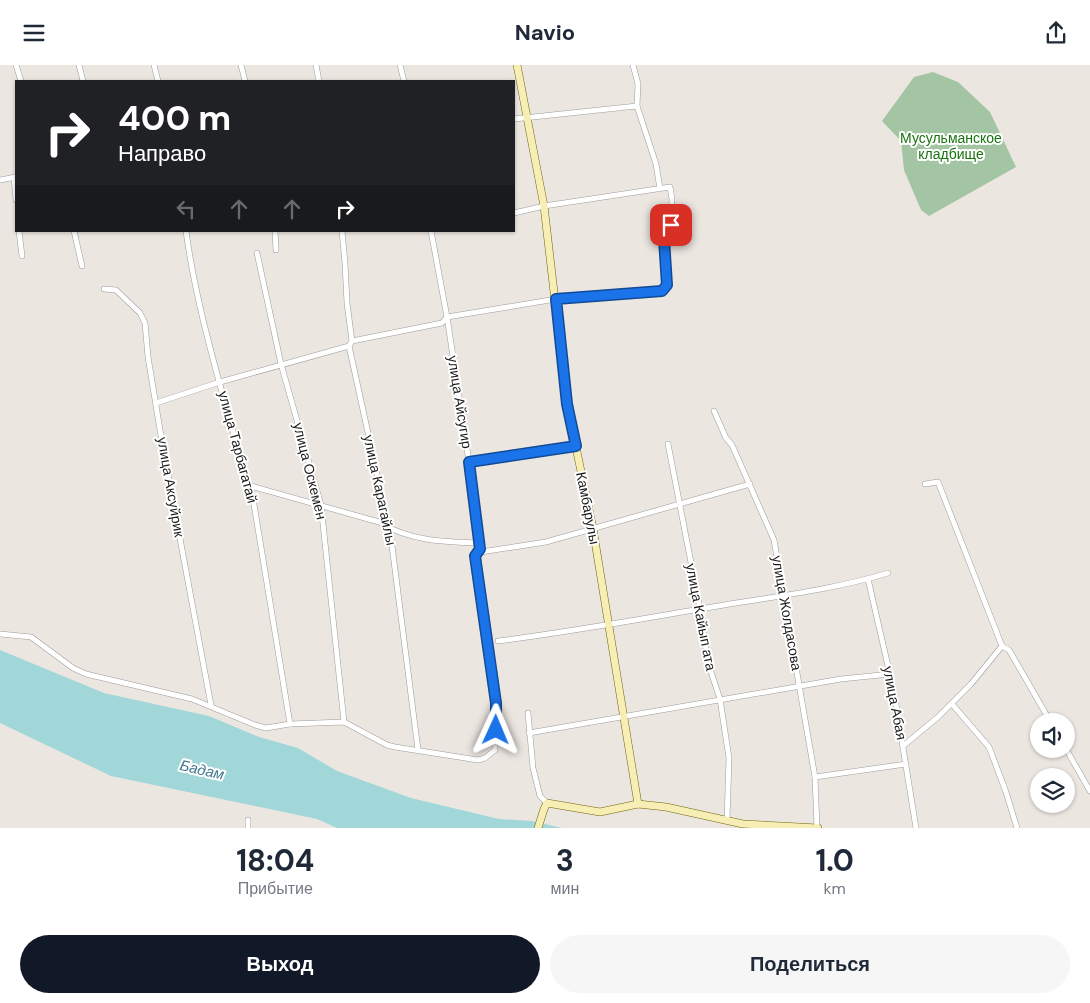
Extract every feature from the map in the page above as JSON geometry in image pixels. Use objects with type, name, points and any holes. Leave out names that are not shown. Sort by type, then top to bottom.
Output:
[{"type":"street","points":[[16,65],[21,80]]},
{"type":"street","points":[[79,65],[82,80]]},
{"type":"street","points":[[154,65],[158,80]]},
{"type":"street","points":[[241,65],[244,80]]},
{"type":"street","points":[[316,65],[319,80]]},
{"type":"street","points":[[400,65],[404,80]]},
{"type":"street","name":"Камбарулы","points":[[516,65],[544,206],[567,404],[593,529],[638,804]]},
{"type":"street","points":[[633,65],[638,84],[637,106],[656,164],[660,189]]},
{"type":"street","points":[[515,119],[637,106]]},
{"type":"street","points":[[0,180],[15,177]]},
{"type":"street","points":[[352,341],[442,323],[447,317],[556,299],[662,291],[666,289],[664,239],[671,225],[672,199],[670,187],[544,206],[515,213]]},
{"type":"street","points":[[20,232],[22,256]]},
{"type":"street","points":[[74,232],[82,266]]},
{"type":"street","name":"улица Тарбагатай","points":[[186,232],[190,263],[220,382],[245,476],[251,486],[290,724]]},
{"type":"street","points":[[275,232],[276,250]]},
{"type":"street","points":[[156,403],[220,382],[349,346],[352,341],[347,303],[342,232]]},
{"type":"street","name":"улица Айсугир","points":[[418,750],[478,759],[485,758],[495,750],[496,703],[475,556],[480,546],[447,317],[431,232]]},
{"type":"street","name":"улица Оскемен","points":[[257,253],[282,365],[321,505],[344,722]]},
{"type":"street","name":"улица Аксуйрик","points":[[104,289],[116,290],[140,313],[145,323],[148,357],[211,705]]},
{"type":"street","name":"улица Карагайлы","points":[[349,346],[391,538],[418,750]]},
{"type":"street","name":"улица Жолдасова","points":[[714,411],[726,438],[732,445],[774,539],[814,777],[817,828]]},
{"type":"street","name":"улица Кайып ата","points":[[668,444],[700,609],[708,663],[720,699],[729,758],[727,821]]},
{"type":"street","points":[[469,462],[576,446]]},
{"type":"street","points":[[926,484],[938,482],[1002,646],[1009,650],[1045,713]]},
{"type":"street","points":[[251,486],[379,523],[388,529],[408,536],[480,546],[482,552],[546,542],[750,484]]},
{"type":"street","points":[[498,641],[562,633],[609,623],[783,595],[868,579],[888,573]]},
{"type":"street","name":"улица Абая","points":[[868,579],[890,674],[916,828]]},
{"type":"street","points":[[0,634],[31,637],[72,668],[86,674],[192,699],[211,705],[255,725],[266,728],[290,724],[344,722],[387,745],[418,750]]},
{"type":"street","points":[[903,746],[952,704],[1002,646]]},
{"type":"street","points":[[529,733],[841,679],[890,674]]},
{"type":"street","points":[[952,704],[989,747],[1006,791],[1017,828]]},
{"type":"street","points":[[528,713],[533,767],[540,797],[547,803],[600,812],[638,804],[666,807],[743,824],[817,828]]},
{"type":"street","points":[[1071,758],[1090,791]]},
{"type":"street","points":[[814,777],[906,764]]},
{"type":"street","points":[[538,828],[547,803]]},
{"type":"street","points":[[248,820],[248,828]]},
{"type":"green space","name":"Мусульманское кладбище","points":[[933,72],[958,82],[990,112],[1016,167],[929,216],[921,210],[904,170],[901,141],[882,121],[914,77]]},
{"type":"water","name":"Бадам","points":[[0,650],[104,693],[209,716],[259,737],[298,748],[337,771],[411,798],[499,819],[532,821],[562,828],[337,828],[317,819],[111,776],[0,723]]},
{"type":"route","points":[[496,730],[496,703],[475,556],[480,549],[469,462],[576,446],[567,404],[556,299],[662,291],[666,289],[664,239],[671,225]]}]
